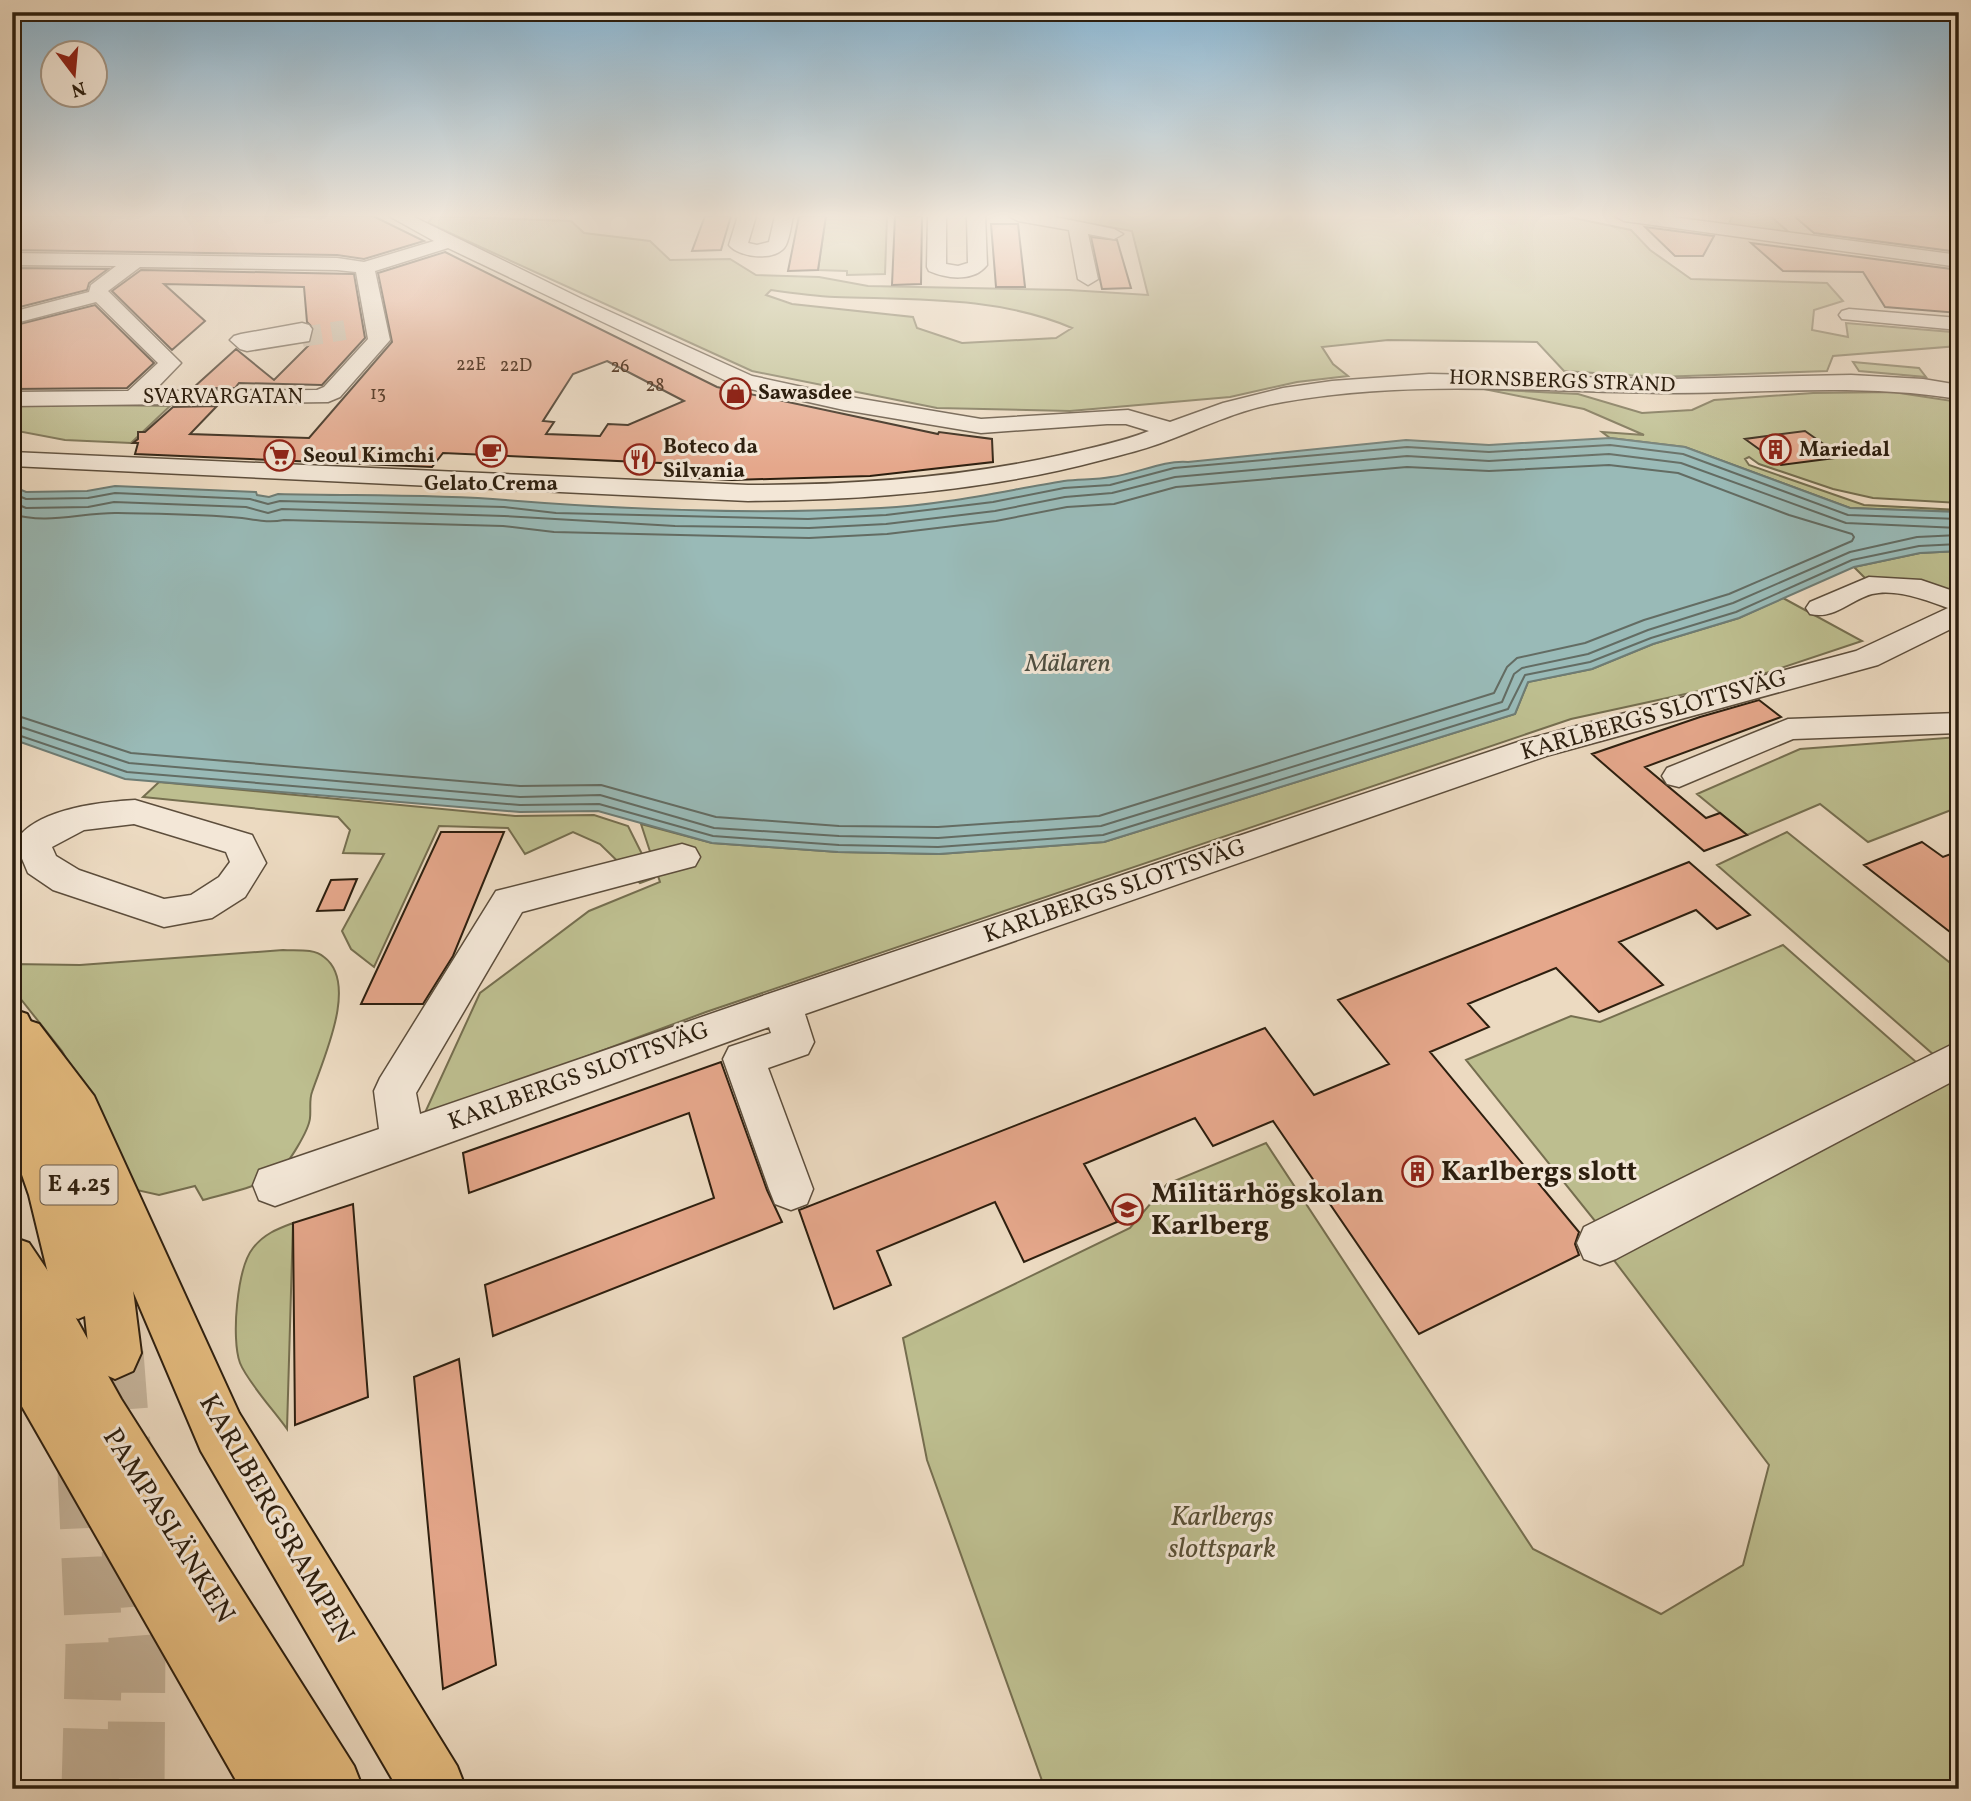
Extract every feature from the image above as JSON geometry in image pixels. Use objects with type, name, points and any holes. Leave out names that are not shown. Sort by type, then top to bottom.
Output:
[{"type":"main road","name":"E 4.25","points":[[12,1024],[94,1225],[107,1282],[115,1353]]},
{"type":"main road","name":"KARLBERGSRAMPEN","points":[[12,1024],[78,1110],[220,1432],[434,1789]]},
{"type":"main road","name":"E 4.25","points":[[12,1101],[24,1121],[52,1189],[78,1294]]},
{"type":"main road","name":"PAMPASLÄNKEN","points":[[12,1260],[40,1304],[102,1418],[331,1789]]},
{"type":"main road","name":"PAMPASLÄNKEN","points":[[12,1339],[277,1789]]},
{"type":"street","points":[[12,318],[81,300]]},
{"type":"street","points":[[105,300],[170,363],[135,397]]},
{"type":"street","name":"SVARVARGATAN","points":[[12,399],[320,397],[332,391],[379,340],[366,328],[366,300]]},
{"type":"street","points":[[572,300],[745,381],[805,387],[981,426],[1107,417],[1139,420],[1170,430]]},
{"type":"street","points":[[1849,315],[1959,324]]},
{"type":"street","name":"HORNSBERGS STRAND","points":[[12,457],[748,493],[816,493],[935,485],[991,477],[1137,443],[1229,407],[1327,388],[1405,381],[1496,379],[1672,386],[1874,380],[1959,392]]},
{"type":"street","points":[[1584,383],[1589,392],[1623,402],[1685,403]]},
{"type":"street","points":[[1229,407],[1257,422],[1317,410]]},
{"type":"street","points":[[12,440],[18,441],[18,449],[12,457]]},
{"type":"street","points":[[1820,608],[1869,585],[1921,588],[1959,603]]},
{"type":"street","name":"KARLBERGS SLOTTSVÄG","points":[[275,1185],[782,1005],[1535,748],[1867,658],[1959,614]]},
{"type":"street","points":[[1679,776],[1788,729],[1959,723]]},
{"type":"street","points":[[1535,748],[1562,772]]},
{"type":"street","points":[[135,813],[240,844],[248,863],[232,887],[199,908],[164,913],[66,880],[41,864],[23,839],[92,814],[135,813]]},
{"type":"street","points":[[402,1140],[395,1091],[509,901],[682,857]]},
{"type":"street","points":[[782,1005],[794,1042],[744,1059],[791,1189]]},
{"type":"street","points":[[1600,1243],[1959,1058]]},
{"type":"green space","points":[[597,300],[781,300],[792,304],[913,317],[917,328],[962,343],[1056,338],[1072,328],[1015,310],[926,300],[1842,300],[1814,310],[1812,330],[1848,337],[1846,323],[1952,332],[1958,346],[1833,356],[1827,371],[1657,377],[1564,371],[1537,342],[1388,340],[1322,347],[1333,364],[1348,376],[1297,382],[1230,397],[1070,411],[937,408],[752,371]]},
{"type":"green space","points":[[1853,362],[1919,368],[1926,377],[1859,371]]},
{"type":"green space","points":[[1484,389],[1578,394],[1642,413],[1692,410],[1714,400],[1813,393],[1893,392],[1959,402],[1959,503],[1873,498],[1833,489],[1759,464],[1749,457],[1745,459],[1749,465],[1864,505],[1959,512],[1850,508],[1685,447],[1610,438],[1602,432],[1644,435],[1584,409]]},
{"type":"green space","points":[[12,404],[170,406],[131,443],[65,440],[12,430]]},
{"type":"green space","points":[[1959,551],[1959,595],[1867,580],[1854,567],[1920,553]]},
{"type":"green space","points":[[1783,598],[1862,641],[1736,683],[1571,719],[706,1012],[423,1117],[480,993],[589,911],[660,882],[641,824],[712,843],[838,852],[939,854],[1104,842],[1515,714],[1528,682],[1592,669],[1653,644],[1739,618]]},
{"type":"green space","points":[[1959,737],[1959,807],[1868,842],[1820,804],[1747,835],[1697,794],[1800,749]]},
{"type":"green space","points":[[159,782],[515,816],[594,815],[628,826],[654,878],[640,883],[600,844],[573,832],[525,854],[508,828],[439,826],[374,967],[351,949],[342,931],[384,854],[343,853],[350,830],[338,817],[143,797]]},
{"type":"green space","points":[[1787,832],[1959,970],[1959,1043],[1934,1055],[1717,865]]},
{"type":"green space","points":[[1783,945],[1924,1069],[1603,1231],[1466,1060],[1571,1016],[1600,1022]]},
{"type":"green space","points":[[283,950],[320,954],[334,969],[338,984],[335,1022],[311,1095],[309,1123],[292,1155],[270,1178],[203,1200],[195,1186],[159,1195],[132,1189],[107,1130],[62,1051],[12,988],[12,964],[80,965]]},
{"type":"green space","name":"Karlbergs slottspark","points":[[1959,1068],[1959,1789],[1045,1789],[927,1460],[903,1338],[1130,1228],[1167,1184],[1266,1143],[1533,1549],[1661,1614],[1743,1565],[1769,1465],[1607,1251]]},
{"type":"green space","points":[[293,1223],[287,1429],[240,1363],[236,1321],[239,1287],[247,1258],[257,1243],[266,1236]]},
{"type":"water","name":"Mälaren","points":[[1610,438],[1685,447],[1850,508],[1959,512],[1959,551],[1920,553],[1854,567],[1739,618],[1653,644],[1592,669],[1528,682],[1515,714],[1104,842],[939,854],[838,852],[712,843],[598,811],[520,812],[125,779],[12,739],[12,486],[26,492],[87,491],[115,486],[256,492],[257,495],[269,497],[278,494],[421,496],[694,510],[834,510],[950,501],[1064,481],[1100,479],[1169,463],[1406,440],[1489,445]]},
{"type":"building","points":[[12,300],[47,300],[12,309]]},
{"type":"building","points":[[121,300],[182,300],[205,321],[172,350]]},
{"type":"building","points":[[305,300],[358,300],[365,338],[322,385],[239,383],[235,388],[193,388],[236,349],[274,380],[312,342],[315,330],[307,322]]},
{"type":"building","points":[[383,300],[542,300],[717,387],[938,434],[992,439],[993,462],[870,476],[732,480],[675,477],[682,464],[443,453],[432,467],[135,454],[138,443],[133,443],[138,439],[138,432],[145,432],[173,407],[217,406],[190,434],[309,438],[392,342]],"holes":[[[607,361],[684,401],[628,425],[608,424],[600,436],[546,434],[554,422],[543,421],[573,374]]]},
{"type":"building","points":[[1881,300],[1959,300],[1959,313],[1885,307]]},
{"type":"building","points":[[95,305],[154,363],[127,388],[12,389],[12,326]]},
{"type":"building","points":[[1805,431],[1842,457],[1781,465],[1745,439]]},
{"type":"building","points":[[1759,700],[1781,717],[1645,767],[1706,818],[1720,813],[1747,835],[1704,851],[1592,754],[1700,717]]},
{"type":"building","points":[[441,832],[504,832],[453,956],[423,1004],[361,1004]]},
{"type":"building","points":[[1922,842],[1943,857],[1959,851],[1959,939],[1864,865]]},
{"type":"building","points":[[1689,862],[1750,915],[1717,929],[1696,910],[1619,942],[1663,985],[1599,1012],[1556,968],[1468,1004],[1489,1027],[1430,1052],[1579,1232],[1575,1244],[1579,1255],[1419,1334],[1273,1121],[1213,1146],[1195,1118],[1084,1164],[1117,1222],[1024,1262],[995,1202],[877,1251],[891,1285],[834,1309],[799,1210],[1265,1028],[1314,1095],[1389,1064],[1338,1000]]},
{"type":"building","points":[[357,879],[344,910],[317,911],[331,880]]},
{"type":"building","points":[[721,1062],[767,1190],[782,1222],[493,1336],[485,1285],[714,1198],[689,1113],[469,1193],[463,1153]]},
{"type":"building","points":[[353,1204],[368,1397],[295,1425],[293,1223]]},
{"type":"building","points":[[459,1359],[496,1665],[443,1689],[414,1377]]},
{"type":"tunnel","points":[[302,337],[345,330]]},
{"type":"tunnel","points":[[115,1353],[122,1444]]},
{"type":"tunnel","points":[[86,1471],[94,1646],[90,1789]]},
{"type":"tunnel","points":[[130,1550],[137,1640],[136,1789]]},
{"type":"place","name":"Sawasdee","points":[[735,393]]},
{"type":"place","name":"Mariedal","points":[[1776,450]]},
{"type":"place","name":"Gelato Crema","points":[[491,452]]},
{"type":"place","name":"Seoul Kimchi","points":[[280,456]]},
{"type":"place","name":"Boteco da Silvania","points":[[640,459]]},
{"type":"place","name":"Karlbergs slott","points":[[1418,1172]]},
{"type":"place","name":"Militärhögskolan Karlberg","points":[[1128,1210]]}]
